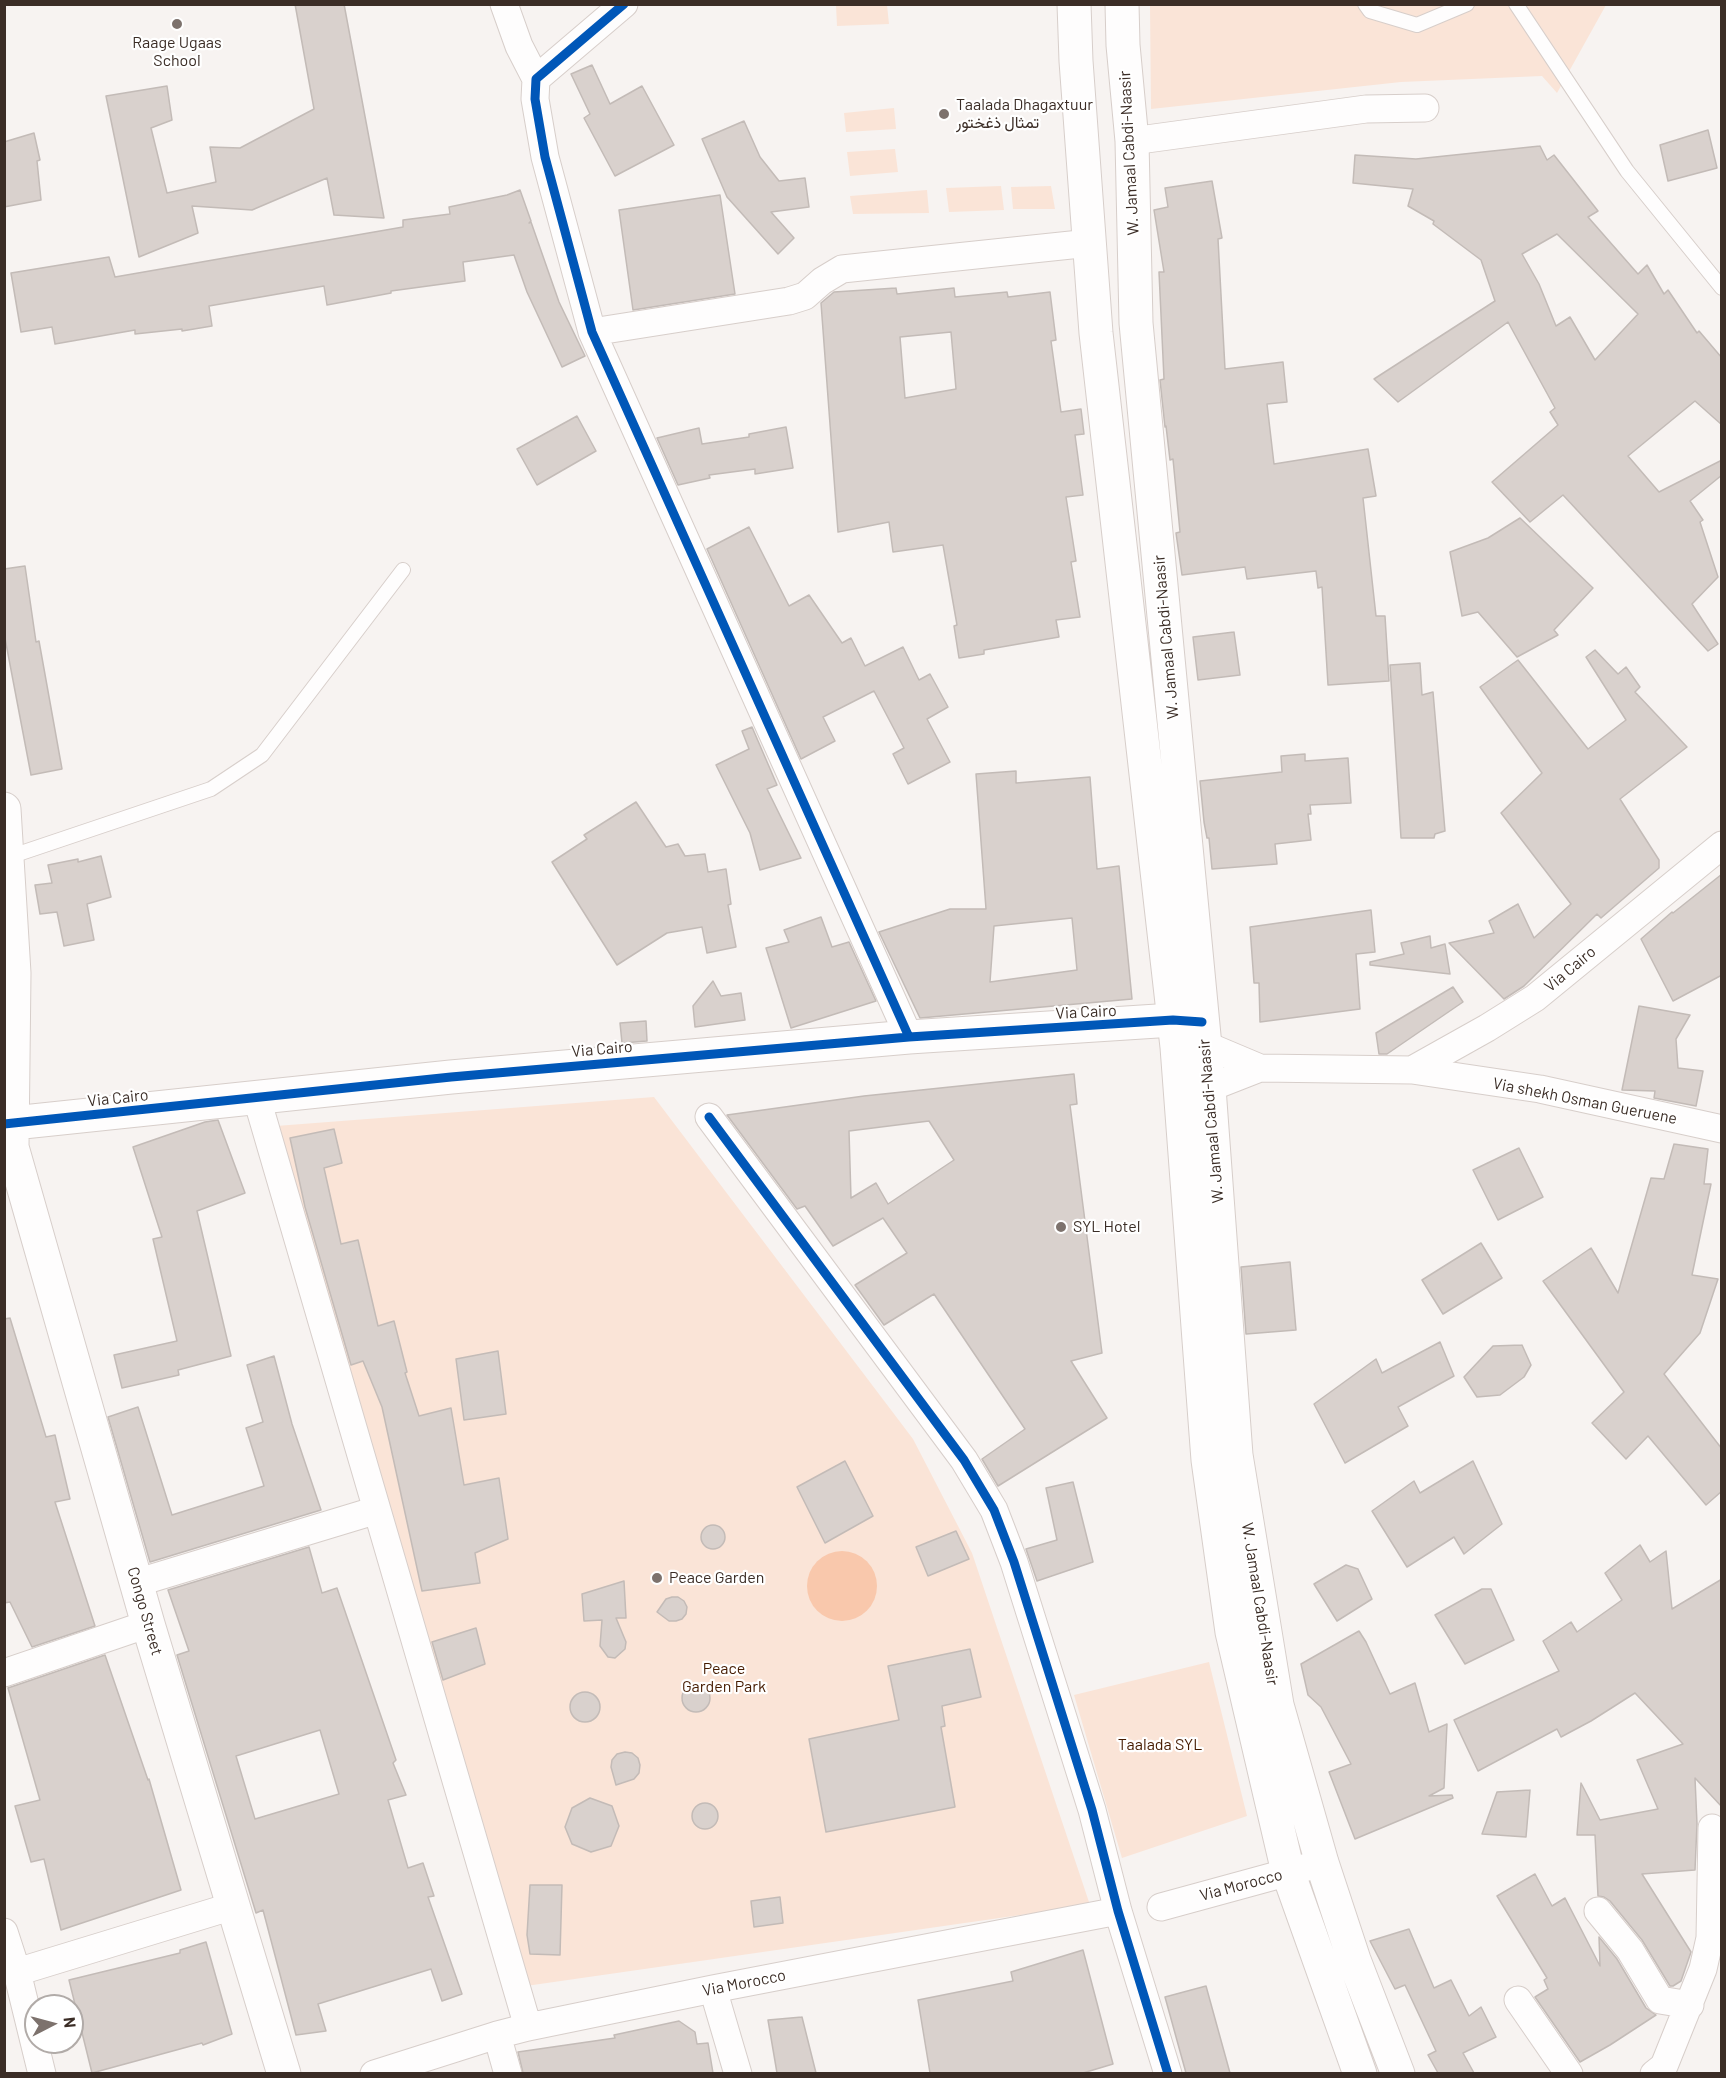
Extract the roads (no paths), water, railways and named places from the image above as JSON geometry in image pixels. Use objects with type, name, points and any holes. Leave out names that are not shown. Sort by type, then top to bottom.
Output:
[{"type":"main road","name":"W. Jamaal Cabdi-Naasir","points":[[1074,4],[1076,61],[1096,333],[1195,1089],[1222,1458],[1232,1632],[1288,1872],[1360,2073]]},
{"type":"main road","name":"W. Jamaal Cabdi-Naasir","points":[[1122,4],[1123,45],[1132,141],[1136,323],[1189,1033]]},
{"type":"main road","points":[[1076,61],[1123,45]]},
{"type":"main road","name":"Congo Street","points":[[4,808],[9,857],[14,973],[9,1139],[148,1624],[284,2073]]},
{"type":"main road","name":"Via Cairo","points":[[9,1139],[257,1099],[452,1077],[909,1037],[1189,1033]]},
{"type":"main road","name":"W. Jamaal Cabdi-Naasir","points":[[1222,1458],[1276,1704],[1322,1863],[1354,1960],[1398,2073]]},
{"type":"street","points":[[504,4],[519,46],[536,80],[535,99],[544,158],[592,332],[909,1037]]},
{"type":"street","points":[[536,80],[624,4]]},
{"type":"street","points":[[1132,141],[1366,109],[1425,108]]},
{"type":"street","points":[[592,332],[789,301],[805,296],[822,281],[842,269],[1090,243]]},
{"type":"street","name":"Via Cairo","points":[[1195,1089],[1260,1068],[1412,1070],[1535,998],[1722,845]]},
{"type":"street","name":"Via Cairo","points":[[1189,1033],[1260,1068]]},
{"type":"street","name":"Via shekh Osman Gueruene","points":[[1412,1070],[1540,1089],[1722,1129]]},
{"type":"street","points":[[257,1099],[528,2027]]},
{"type":"street","points":[[709,1117],[964,1460],[994,1510],[1014,1562],[1092,1810],[1118,1911],[1168,2073]]},
{"type":"street","points":[[136,1583],[377,1510]]},
{"type":"street","points":[[4,1673],[148,1624]]},
{"type":"street","points":[[1654,2073],[1664,2066],[1703,1969],[1710,1938],[1712,1828]]},
{"type":"street","name":"Via Morocco","points":[[1161,1907],[1322,1863]]},
{"type":"street","points":[[17,1972],[233,1906]]},
{"type":"street","name":"Via Morocco","points":[[374,2073],[528,2027],[1118,1911]]},
{"type":"street","points":[[1598,1911],[1630,1950],[1660,2000],[1690,2004]]},
{"type":"street","points":[[4,1932],[17,1972],[42,2073]]},
{"type":"street","points":[[712,1989],[738,2073]]},
{"type":"street","points":[[1518,2000],[1569,2073]]},
{"type":"street","points":[[497,2035],[508,2073]]},
{"type":"lane","points":[[1365,4],[1370,11],[1417,25],[1467,4]]},
{"type":"lane","points":[[1516,4],[1627,171],[1722,288]]},
{"type":"lane","points":[[9,857],[211,789],[262,755],[403,570]]},
{"type":"place","name":"Raage Ugaas School","points":[[177,24]]},
{"type":"place","name":"Taalada Dhagaxtuur تمثال ذغختور","points":[[944,114]]},
{"type":"place","name":"SYL Hotel","points":[[1061,1227]]},
{"type":"place","name":"Peace Garden","points":[[657,1578]]},
{"type":"park label","name":"Peace Garden Park","points":[[724,1678]]},
{"type":"park label","name":"Taalada SYL","points":[[1160,1745]]}]
